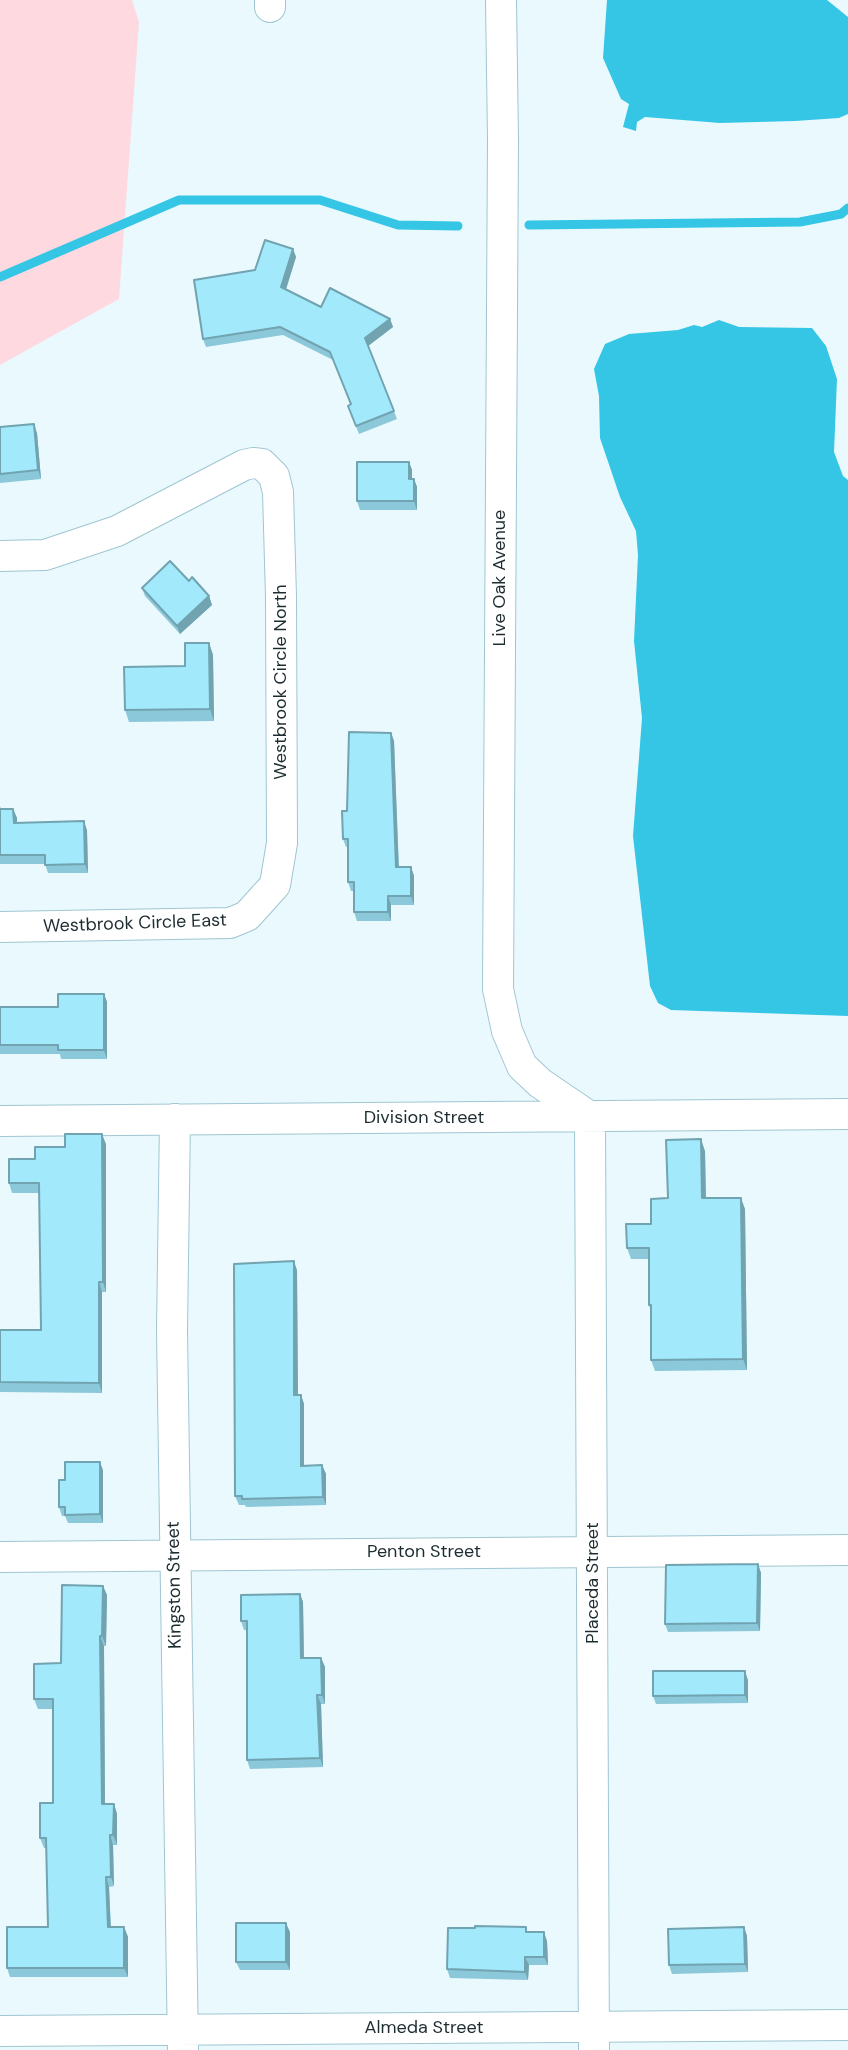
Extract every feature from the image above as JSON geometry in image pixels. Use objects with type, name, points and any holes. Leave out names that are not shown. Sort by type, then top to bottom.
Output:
[{"type":"street","name":"Live Oak Avenue","points":[[501,0],[503,167],[498,989],[507,1031],[522,1066],[540,1083],[590,1117]]},
{"type":"street","name":"Westbrook Circle North","points":[[0,556],[44,555],[117,531],[244,465],[262,464],[274,477],[278,492],[281,597],[282,843],[275,885],[262,899]]},
{"type":"street","name":"Westbrook Circle East","points":[[0,927],[230,923],[247,916],[262,899]]},
{"type":"street","name":"Division Street","points":[[0,1121],[848,1114]]},
{"type":"street","name":"Placeda Street","points":[[590,1117],[594,2039]]},
{"type":"street","name":"Kingston Street","points":[[175,1119],[172,1330],[183,2040]]},
{"type":"street","name":"Penton Street","points":[[0,1557],[848,1550]]},
{"type":"street","name":"Almeda Street","points":[[0,2031],[183,2040],[594,2039],[848,2025]]},
{"type":"shaded area","points":[[0,0],[132,0],[139,22],[119,299],[0,365]]},
{"type":"water","points":[[607,0],[827,0],[848,17],[848,114],[839,118],[720,123],[645,117],[637,122],[636,131],[623,127],[629,104],[621,99],[603,58]]},
{"type":"water","points":[[719,320],[739,327],[812,328],[826,346],[837,379],[834,452],[843,476],[848,480],[848,1016],[671,1010],[658,1003],[650,986],[633,836],[642,718],[634,641],[638,555],[636,531],[620,497],[600,438],[599,396],[594,369],[605,344],[629,334],[678,330],[694,325],[702,327]]},
{"type":"building","points":[[265,240],[293,249],[281,287],[321,307],[330,288],[390,319],[365,338],[394,411],[356,426],[348,406],[351,404],[330,352],[280,327],[203,339],[194,280],[255,270]]},
{"type":"building","points":[[34,424],[38,470],[0,474],[0,427]]},
{"type":"building","points":[[357,462],[409,462],[409,479],[414,479],[414,501],[357,501]]},
{"type":"building","points":[[170,561],[189,581],[192,577],[209,596],[177,626],[142,588]]},
{"type":"building","points":[[185,643],[209,643],[210,709],[125,710],[124,667],[185,666]]},
{"type":"building","points":[[349,732],[391,733],[396,867],[411,867],[411,896],[388,896],[388,912],[354,912],[354,882],[348,882],[348,839],[343,839],[342,811],[347,811]]},
{"type":"building","points":[[0,809],[13,809],[14,823],[84,821],[85,864],[45,865],[45,855],[0,855]]},
{"type":"building","points":[[58,994],[104,994],[104,1050],[58,1050],[58,1045],[0,1045],[0,1007],[58,1007]]},
{"type":"building","points":[[65,1134],[102,1134],[103,1282],[99,1282],[99,1383],[0,1382],[0,1330],[41,1330],[39,1183],[9,1183],[9,1159],[35,1159],[35,1147],[65,1147]]},
{"type":"building","points":[[701,1139],[702,1198],[741,1198],[743,1359],[651,1360],[649,1248],[627,1248],[626,1224],[651,1224],[651,1199],[668,1198],[666,1140]]},
{"type":"building","points":[[294,1261],[294,1395],[301,1395],[301,1466],[322,1465],[323,1497],[242,1499],[242,1496],[235,1496],[234,1264]]},
{"type":"building","points":[[65,1462],[100,1462],[100,1514],[65,1515],[65,1507],[59,1507],[59,1480],[65,1480]]},
{"type":"building","points":[[758,1564],[757,1623],[665,1624],[666,1565]]},
{"type":"building","points":[[62,1585],[103,1586],[100,1636],[102,1804],[114,1804],[113,1835],[110,1835],[111,1877],[106,1877],[108,1927],[124,1927],[124,1968],[7,1968],[7,1927],[48,1927],[46,1838],[40,1838],[40,1803],[53,1803],[53,1699],[34,1699],[34,1664],[61,1663]]},
{"type":"building","points":[[300,1594],[301,1658],[321,1658],[322,1695],[317,1695],[320,1758],[247,1760],[247,1621],[241,1621],[241,1595]]},
{"type":"building","points":[[653,1671],[745,1671],[745,1695],[653,1696]]},
{"type":"building","points":[[236,1923],[286,1923],[286,1962],[236,1962]]},
{"type":"building","points":[[526,1927],[526,1932],[544,1932],[544,1957],[525,1957],[525,1972],[447,1969],[448,1928]]},
{"type":"building","points":[[744,1927],[745,1964],[669,1965],[668,1929]]},
{"type":"waterway","points":[[0,277],[179,200],[320,200],[398,225],[458,226]]},
{"type":"waterway","points":[[529,225],[800,222],[841,214],[848,208]]}]
